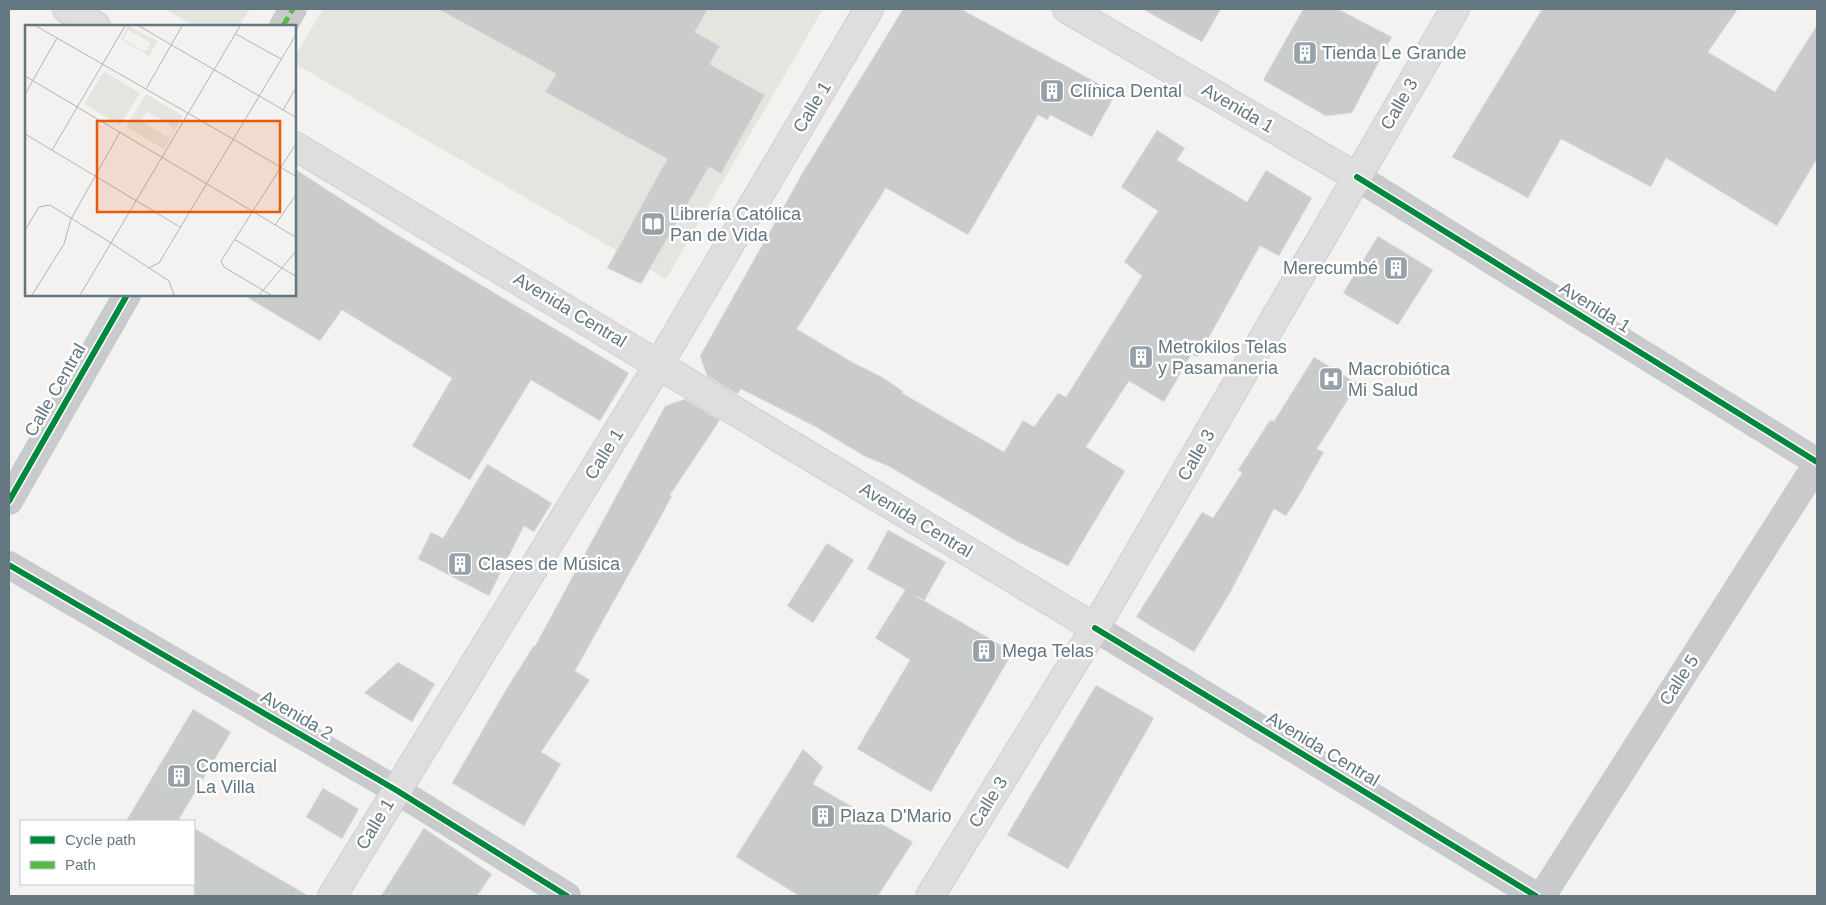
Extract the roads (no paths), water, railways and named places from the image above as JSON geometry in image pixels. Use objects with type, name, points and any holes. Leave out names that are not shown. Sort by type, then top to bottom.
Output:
[{"type":"main road","points":[[67,9],[94,25]]},
{"type":"main road","name":"Calle 1","points":[[332,896],[659,364],[870,9]]},
{"type":"main road","name":"Avenida 1","points":[[1067,9],[1357,177]]},
{"type":"main road","name":"Calle 3","points":[[930,896],[1095,628],[1455,9]]},
{"type":"main road","name":"Avenida Central","points":[[296,147],[1095,628]]},
{"type":"street","points":[[284,25],[293,9]]},
{"type":"street","name":"Avenida 1","points":[[1357,177],[1817,463]]},
{"type":"street","name":"Calle Central","points":[[9,501],[126,296]]},
{"type":"street","name":"Calle 5","points":[[1542,896],[1817,463]]},
{"type":"street","name":"Avenida 2","points":[[9,565],[396,790],[567,896]]},
{"type":"street","name":"Avenida Central","points":[[1095,628],[1536,896]]},
{"type":"place","name":"Tienda Le Grande","points":[[1305,53]]},
{"type":"place","name":"Clínica Dental","points":[[1052,91]]},
{"type":"place","name":"Librería Católica Pan de Vida","points":[[653,224]]},
{"type":"place","name":"Merecumbé","points":[[1396,268]]},
{"type":"place","name":"Metrokilos Telas y Pasamaneria","points":[[1141,357]]},
{"type":"place","name":"Macrobiótica Mi Salud","points":[[1331,379]]},
{"type":"place","name":"Clases de Música","points":[[460,564]]},
{"type":"place","name":"Mega Telas","points":[[984,651]]},
{"type":"place","name":"Comercial La Villa","points":[[179,776]]},
{"type":"place","name":"Plaza D'Mario","points":[[823,816]]}]
